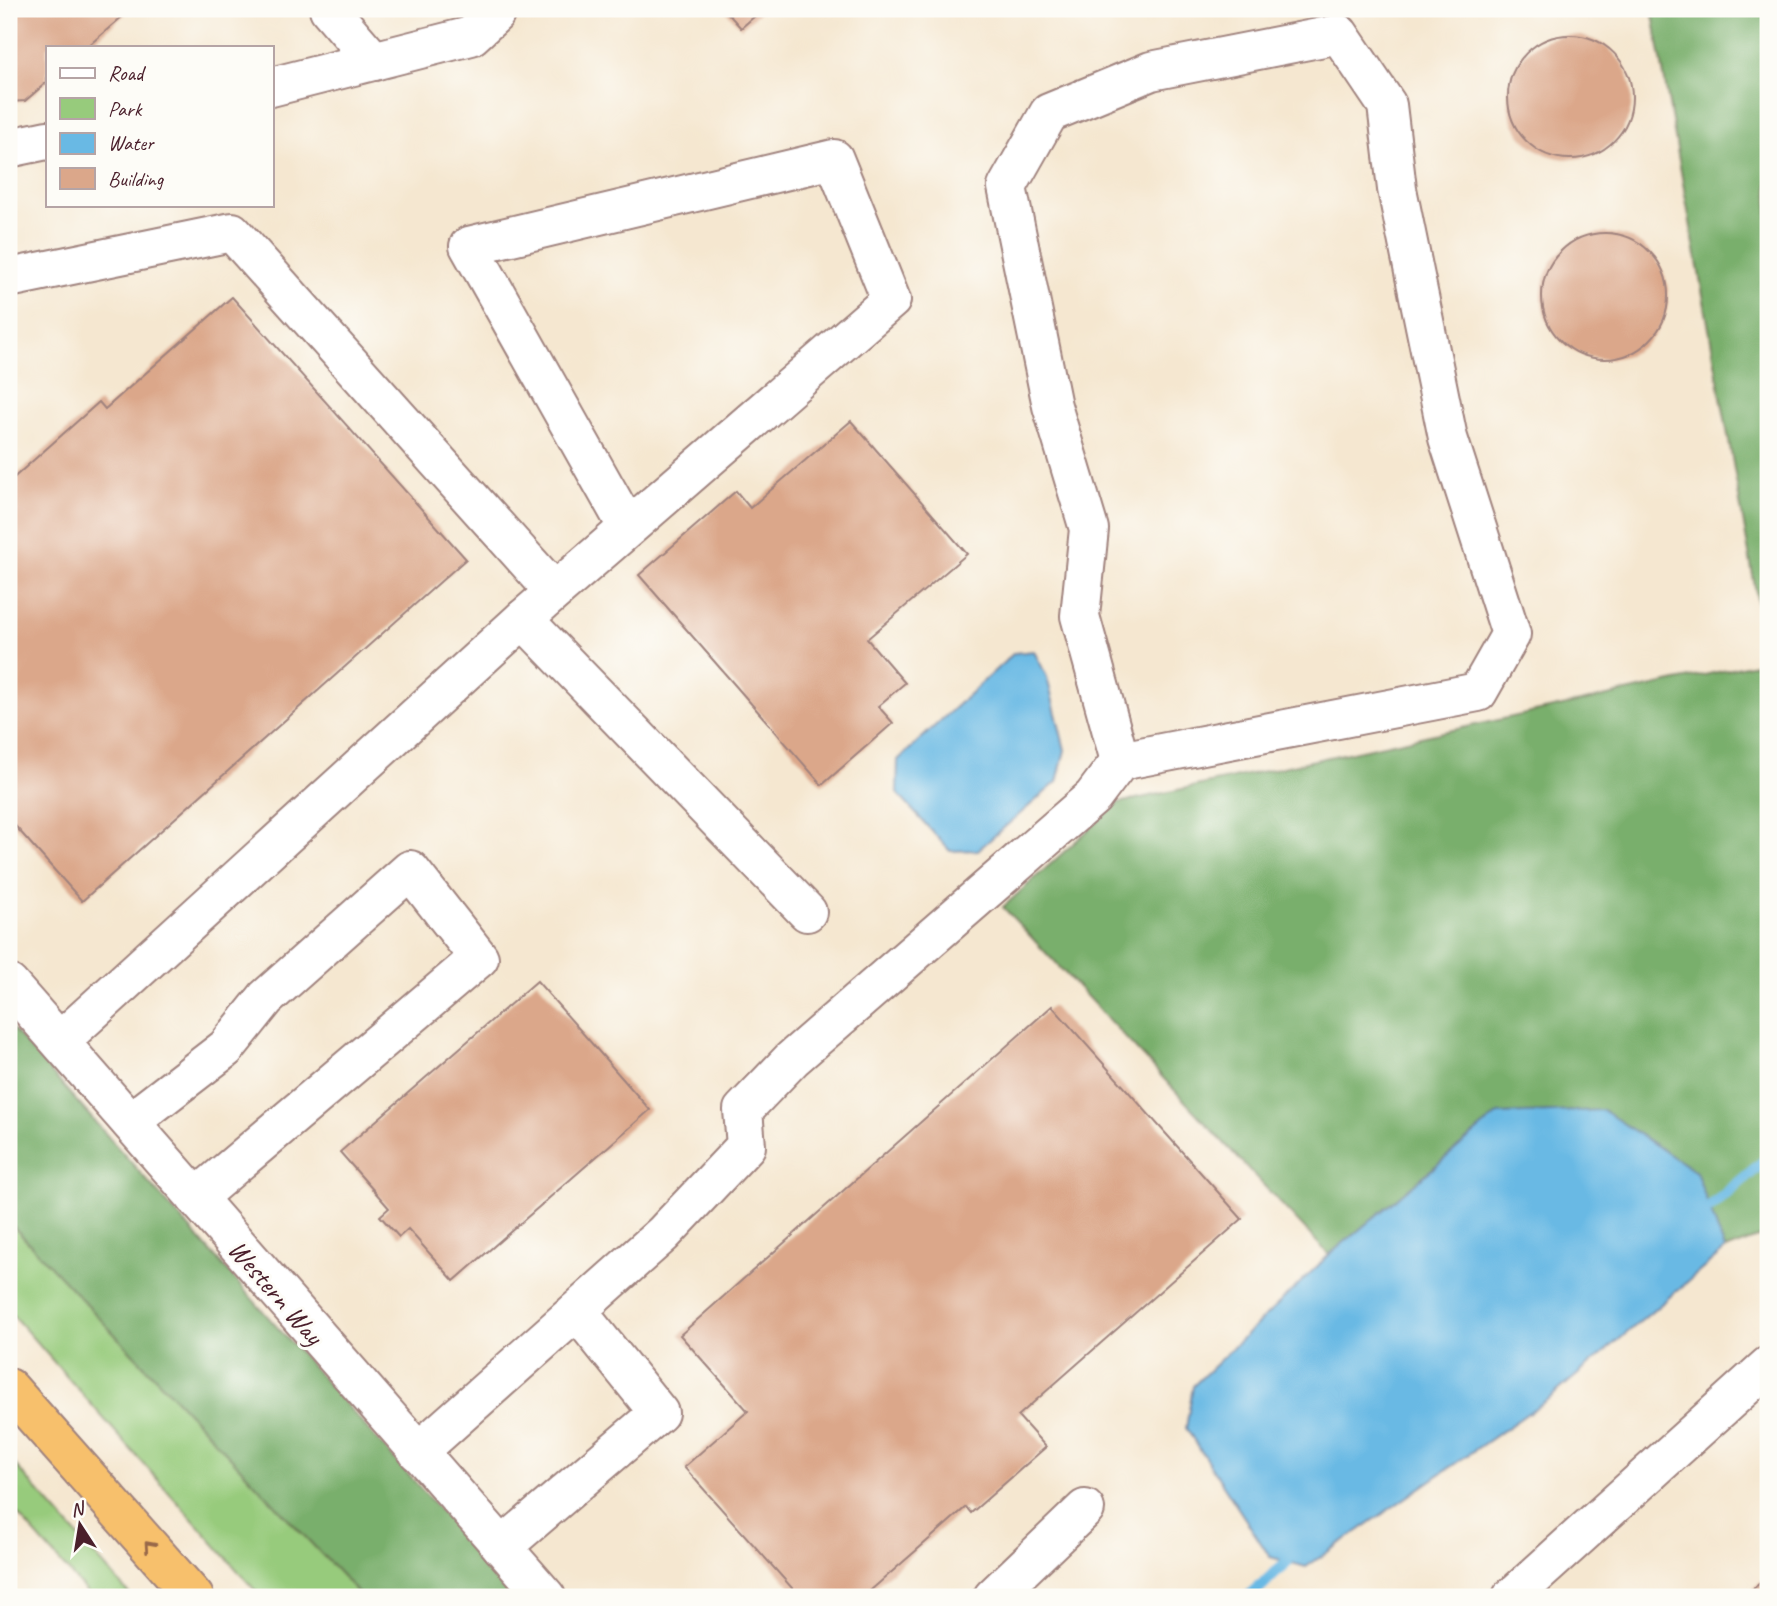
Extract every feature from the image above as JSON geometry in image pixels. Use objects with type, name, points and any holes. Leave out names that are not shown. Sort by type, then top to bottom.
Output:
[{"type":"highway","points":[[9,1388],[194,1597]]},
{"type":"street","points":[[329,9],[374,61]]},
{"type":"street","points":[[273,86],[471,36],[496,9]]},
{"type":"street","points":[[418,1452],[663,1234],[746,1146],[743,1110],[784,1068],[1093,797],[1120,761],[1478,692],[1511,634],[1448,438],[1397,189],[1387,105],[1339,34],[1151,71],[1049,113],[1007,187],[1052,406],[1089,529],[1080,616],[1120,761]]},
{"type":"street","points":[[9,148],[46,141]]},
{"type":"street","points":[[60,1041],[554,591],[628,528],[891,300],[834,159],[469,246],[628,528]]},
{"type":"street","points":[[9,278],[232,232],[554,591]]},
{"type":"street","points":[[523,619],[807,912]]},
{"type":"street","points":[[130,1122],[226,1048],[266,998],[410,870],[479,958],[196,1198]]},
{"type":"street","name":"Western Way","points":[[9,984],[546,1597]]},
{"type":"street","points":[[502,1547],[659,1413],[576,1311]]},
{"type":"street","points":[[1512,1597],[1768,1366]]},
{"type":"street","points":[[993,1597],[1085,1509]]},
{"type":"green space","points":[[1652,9],[1768,9],[1768,660]]},
{"type":"green space","points":[[1768,661],[1768,1234],[1725,1250],[1695,1172],[1498,1114],[1329,1255],[1003,907],[1118,803]]},
{"type":"green space","points":[[9,1025],[517,1597],[362,1597],[9,1222]]},
{"type":"green space","points":[[9,1222],[362,1597],[261,1597],[9,1311]]},
{"type":"green space","points":[[9,1458],[132,1597],[91,1597],[9,1505]]},
{"type":"water","points":[[1034,651],[1047,677],[1065,750],[1057,782],[978,850],[950,851],[897,793],[898,760],[1014,653]]},
{"type":"water","points":[[1603,1110],[1696,1172],[1725,1250],[1551,1397],[1306,1567],[1270,1557],[1186,1428],[1193,1386],[1329,1255],[1498,1114]]},
{"type":"building","points":[[9,9],[131,9],[88,46],[46,46],[46,83],[25,101],[9,102]]},
{"type":"building","points":[[724,9],[763,9],[741,28]]},
{"type":"building","points":[[1570,35],[1594,40],[1614,53],[1627,73],[1632,97],[1627,121],[1614,141],[1594,154],[1570,159],[1546,154],[1526,141],[1513,121],[1508,97],[1513,73],[1526,53],[1546,40]]},
{"type":"building","points":[[1605,233],[1629,238],[1649,252],[1663,272],[1668,296],[1663,320],[1649,340],[1629,354],[1605,359],[1581,354],[1561,340],[1547,320],[1542,296],[1547,272],[1561,252],[1581,238]]},
{"type":"building","points":[[232,297],[466,559],[82,901],[9,819],[9,482],[99,402],[105,409]]},
{"type":"building","points":[[851,421],[967,554],[867,639],[905,683],[878,706],[893,723],[822,785],[639,575],[736,491],[750,508]]},
{"type":"building","points":[[537,981],[650,1110],[454,1281],[408,1229],[399,1237],[380,1216],[389,1208],[340,1152]]},
{"type":"building","points":[[1052,1006],[1242,1219],[1018,1416],[1046,1447],[971,1513],[966,1507],[863,1597],[800,1597],[684,1467],[748,1411],[680,1335]]},
{"type":"building","points":[[1768,1576],[1768,1597],[1744,1597]]},
{"type":"waterway","points":[[1709,1208],[1768,1158]]},
{"type":"waterway","points":[[1249,1597],[1287,1562]]}]
